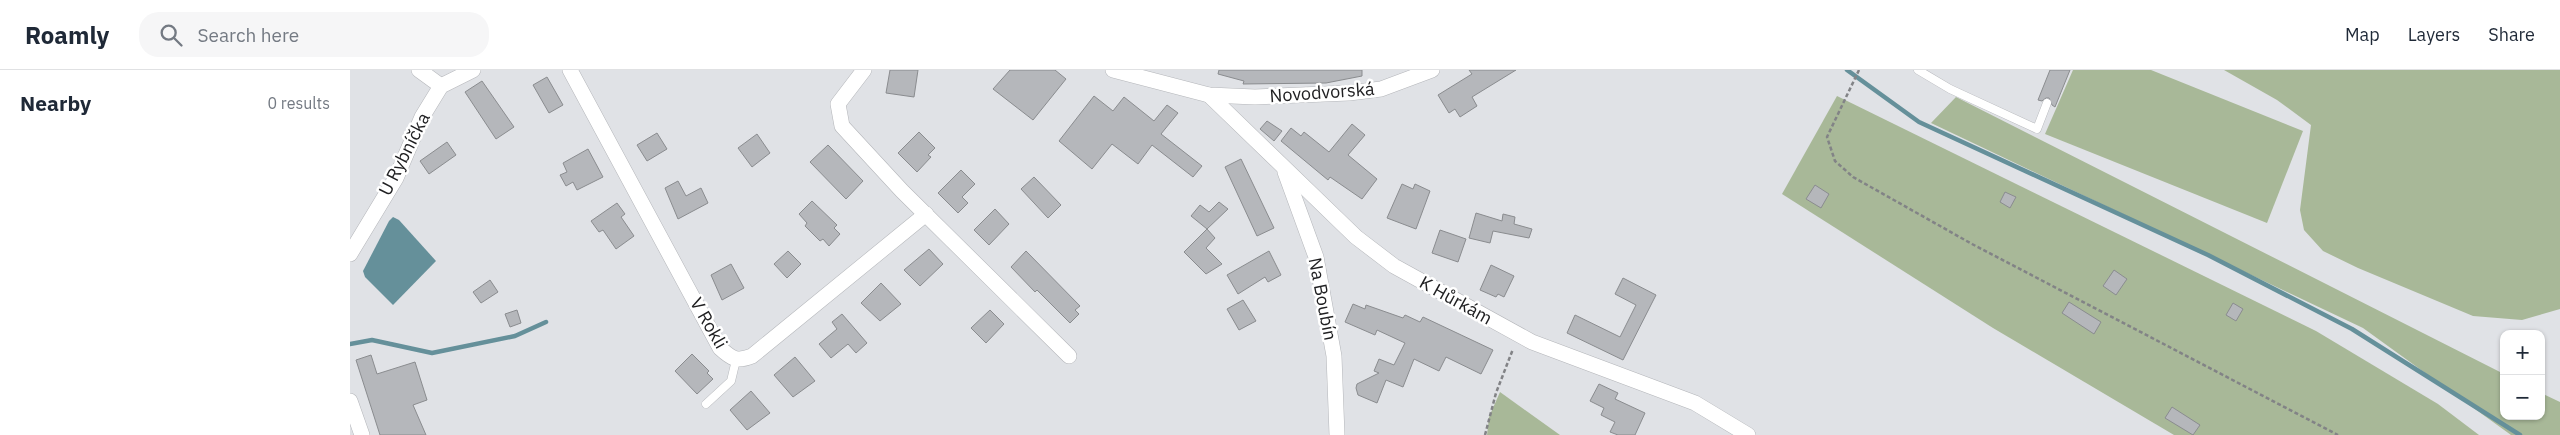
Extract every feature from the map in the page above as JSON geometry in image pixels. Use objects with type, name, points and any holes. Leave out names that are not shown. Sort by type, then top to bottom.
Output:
[{"type":"street","points":[[419,70],[441,86],[473,70]]},
{"type":"street","name":"V Rokli","points":[[570,70],[720,348],[736,360],[752,356],[926,214]]},
{"type":"street","points":[[864,70],[838,104],[842,126],[926,214],[1069,356]]},
{"type":"street","name":"Novodvorská","points":[[1114,70],[1209,95],[1255,96],[1349,94],[1381,89],[1432,70]]},
{"type":"street","name":"U Rybníčka","points":[[350,254],[396,178],[422,118],[441,86]]},
{"type":"street","name":"K Hůrkám","points":[[1209,95],[1356,237],[1394,266],[1532,342],[1695,403],[1748,435]]},
{"type":"street","name":"Na Boubín","points":[[1284,168],[1316,257],[1334,356],[1337,435]]},
{"type":"street","points":[[350,401],[362,435]]},
{"type":"lane","points":[[1918,70],[1932,80],[2037,129],[2047,103]]},
{"type":"lane","points":[[706,404],[732,381],[736,360]]},
{"type":"path","points":[[1859,70],[1827,137],[1835,162],[1854,178],[1972,244],[2338,435]]},
{"type":"path","points":[[1484,435],[1496,393],[1519,335]]},
{"type":"green space","points":[[2073,70],[2151,70],[2303,131],[2267,223],[2045,134]]},
{"type":"green space","points":[[2224,70],[2560,70],[2560,309],[2522,320],[2473,316],[2358,268],[2323,251],[2304,230],[2300,210],[2311,125],[2277,100]]},
{"type":"green space","points":[[1837,96],[2316,331],[2438,404],[2479,435],[2174,435],[1993,328],[1782,194]]},
{"type":"green space","points":[[1956,97],[2500,372],[2500,420],[2545,420],[2545,395],[2560,402],[2560,435],[2511,435],[2363,328],[1931,123]]},
{"type":"green space","points":[[1500,392],[1560,435],[1487,435],[1489,417]]},
{"type":"water","points":[[393,217],[399,220],[436,261],[393,305],[365,277],[363,271],[389,221]]},
{"type":"building","points":[[890,70],[918,70],[914,97],[886,93]]},
{"type":"building","points":[[1010,70],[1055,70],[1066,79],[1033,120],[993,89]]},
{"type":"building","points":[[1219,70],[1362,70],[1362,76],[1326,83],[1243,84],[1244,81],[1218,74]]},
{"type":"building","points":[[1469,70],[1516,70],[1472,97],[1477,106],[1460,117],[1455,109],[1449,113],[1438,95],[1472,74]]},
{"type":"building","points":[[2050,70],[2070,70],[2055,107],[2049,98],[2042,101],[2038,100]]},
{"type":"building","points":[[547,77],[563,105],[549,113],[533,85]]},
{"type":"building","points":[[482,81],[514,127],[496,139],[465,92]]},
{"type":"building","points":[[1094,96],[1113,111],[1124,97],[1154,121],[1167,105],[1178,113],[1161,134],[1202,166],[1193,177],[1152,145],[1138,164],[1112,144],[1092,169],[1059,141]]},
{"type":"building","points":[[1267,121],[1282,131],[1274,141],[1260,129]]},
{"type":"building","points":[[1352,124],[1365,135],[1348,155],[1377,179],[1362,199],[1330,177],[1328,180],[1281,141],[1291,128],[1301,136],[1304,132],[1329,152]]},
{"type":"building","points":[[919,132],[935,148],[928,155],[931,157],[917,172],[898,153]]},
{"type":"building","points":[[657,133],[667,149],[647,161],[637,145]]},
{"type":"building","points":[[757,134],[770,153],[752,167],[738,148]]},
{"type":"building","points":[[447,142],[456,155],[429,174],[420,161]]},
{"type":"building","points":[[828,145],[863,181],[846,199],[810,162]]},
{"type":"building","points":[[588,149],[603,177],[577,190],[573,182],[566,186],[560,175],[567,172],[563,163]]},
{"type":"building","points":[[1241,159],[1274,228],[1257,236],[1225,167]]},
{"type":"building","points":[[961,170],[975,184],[962,197],[968,203],[958,213],[938,193]]},
{"type":"building","points":[[1034,177],[1061,205],[1048,218],[1021,189]]},
{"type":"building","points":[[678,181],[686,196],[701,188],[708,203],[678,219],[665,188]]},
{"type":"building","points":[[1402,184],[1413,189],[1415,184],[1430,191],[1416,229],[1387,218]]},
{"type":"building","points":[[1815,185],[1829,194],[1821,208],[1806,199]]},
{"type":"building","points":[[2005,192],[2016,197],[2010,208],[2000,202]]},
{"type":"building","points":[[812,201],[837,225],[834,228],[840,234],[829,246],[823,239],[820,241],[805,226],[807,223],[799,214]]},
{"type":"building","points":[[1219,202],[1228,209],[1207,229],[1191,216],[1200,205],[1209,212]]},
{"type":"building","points":[[617,203],[625,214],[621,217],[634,236],[616,249],[603,230],[599,232],[591,221]]},
{"type":"building","points":[[995,209],[1009,224],[989,245],[974,230]]},
{"type":"building","points":[[1476,213],[1502,221],[1503,214],[1515,217],[1514,224],[1532,229],[1529,238],[1493,231],[1490,243],[1469,238]]},
{"type":"building","points":[[1207,229],[1215,238],[1206,248],[1222,264],[1206,274],[1184,252]]},
{"type":"building","points":[[1440,230],[1466,239],[1458,262],[1432,253]]},
{"type":"building","points":[[929,249],[943,264],[920,286],[904,270]]},
{"type":"building","points":[[788,251],[801,264],[787,278],[774,264]]},
{"type":"building","points":[[1026,251],[1080,306],[1075,310],[1079,314],[1070,323],[1037,290],[1035,292],[1011,267]]},
{"type":"building","points":[[1269,251],[1281,275],[1268,282],[1265,277],[1238,294],[1227,275]]},
{"type":"building","points":[[731,264],[744,288],[722,300],[711,275]]},
{"type":"building","points":[[1491,265],[1514,276],[1504,297],[1498,294],[1496,297],[1480,290]]},
{"type":"building","points":[[2114,270],[2127,279],[2116,295],[2103,286]]},
{"type":"building","points":[[1623,278],[1656,295],[1623,360],[1567,333],[1575,315],[1620,337],[1636,305],[1615,294]]},
{"type":"building","points":[[490,280],[498,292],[481,303],[473,292]]},
{"type":"building","points":[[881,283],[901,304],[880,321],[861,303]]},
{"type":"building","points":[[1243,300],[1256,321],[1239,330],[1227,309]]},
{"type":"building","points":[[2069,302],[2101,322],[2094,334],[2062,313]]},
{"type":"building","points":[[2233,303],[2243,309],[2236,321],[2226,315]]},
{"type":"building","points":[[1353,304],[1365,309],[1366,305],[1403,318],[1405,315],[1420,322],[1423,317],[1493,350],[1481,374],[1446,357],[1439,371],[1414,359],[1403,387],[1386,380],[1377,403],[1358,395],[1357,384],[1379,373],[1374,371],[1379,359],[1394,365],[1405,343],[1377,330],[1375,335],[1345,322]]},
{"type":"building","points":[[517,310],[521,323],[510,327],[505,314]]},
{"type":"building","points":[[990,310],[1004,324],[986,343],[971,328]]},
{"type":"building","points":[[842,314],[867,343],[856,353],[848,344],[831,358],[819,344],[837,329],[832,322]]},
{"type":"building","points":[[692,354],[709,371],[707,373],[713,379],[697,394],[675,371]]},
{"type":"building","points":[[371,355],[377,374],[415,362],[427,400],[413,405],[426,435],[380,435],[356,360]]},
{"type":"building","points":[[795,357],[815,381],[793,397],[774,375]]},
{"type":"building","points":[[1599,384],[1618,393],[1615,399],[1645,413],[1635,435],[1618,435],[1610,432],[1615,422],[1601,415],[1604,408],[1590,401]]},
{"type":"building","points":[[751,391],[770,413],[747,430],[730,410]]},
{"type":"building","points":[[2172,407],[2200,425],[2193,435],[2165,418]]},
{"type":"waterway","points":[[1847,70],[1919,122],[2208,255],[2352,329],[2520,435]]},
{"type":"waterway","points":[[350,344],[372,340],[432,353],[515,336],[546,322]]}]
